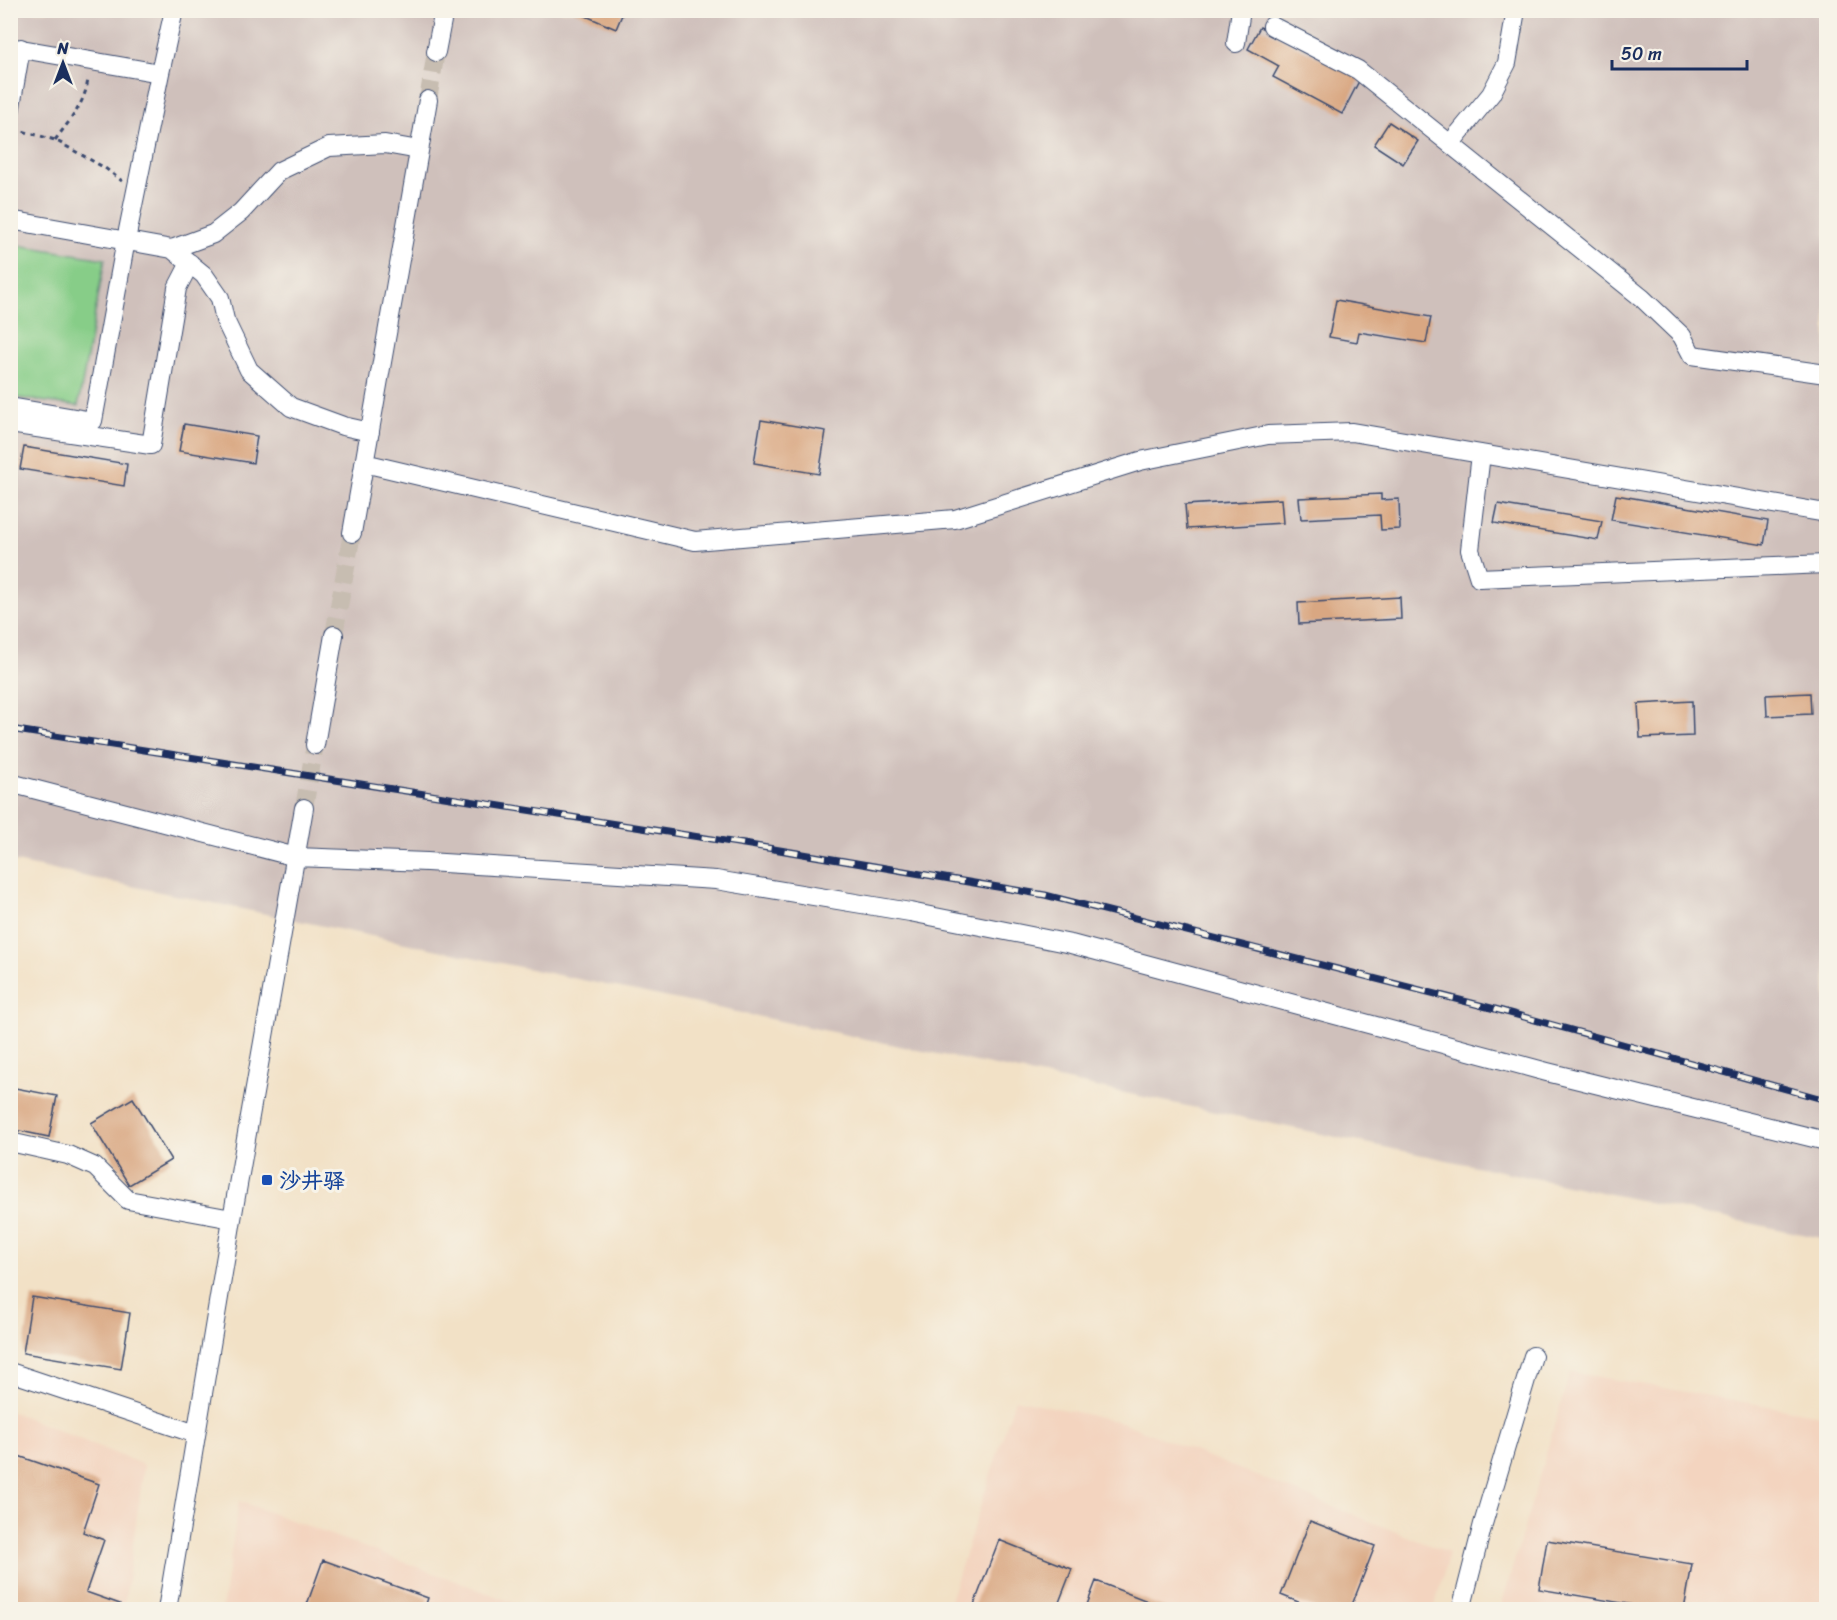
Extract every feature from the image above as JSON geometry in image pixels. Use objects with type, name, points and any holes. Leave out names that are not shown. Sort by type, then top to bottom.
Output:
[{"type":"street","points":[[10,407],[93,421],[135,191],[174,10]]},
{"type":"street","points":[[436,52],[444,10]]},
{"type":"street","points":[[1236,43],[1241,10]]},
{"type":"street","points":[[1450,144],[1491,94],[1507,63],[1516,10]]},
{"type":"street","points":[[1272,26],[1358,70],[1642,298],[1682,336],[1692,355],[1827,374]]},
{"type":"street","points":[[10,112],[16,47],[160,73]]},
{"type":"street","points":[[352,533],[428,100]]},
{"type":"street","points":[[172,249],[213,234],[241,212],[279,171],[329,147],[385,144],[419,150]]},
{"type":"street","points":[[10,219],[172,249],[204,275],[220,298],[225,320],[249,370],[291,407],[343,426],[370,432]]},
{"type":"street","points":[[10,424],[151,445],[177,288],[190,263]]},
{"type":"street","points":[[364,463],[695,541],[955,519],[1140,461],[1268,435],[1352,432],[1827,513]]},
{"type":"street","points":[[1481,454],[1470,550],[1479,578],[1827,564]]},
{"type":"street","points":[[315,745],[334,635]]},
{"type":"street","points":[[10,783],[296,857],[428,862],[716,880],[910,912],[1071,944],[1547,1072],[1827,1141]]},
{"type":"street","points":[[167,1610],[304,808]]},
{"type":"street","points":[[10,1142],[68,1155],[95,1167],[128,1200],[232,1219]]},
{"type":"street","points":[[1461,1610],[1483,1524],[1533,1356]]},
{"type":"street","points":[[10,1372],[196,1434]]},
{"type":"path","points":[[55,140],[79,108],[86,92],[90,61]]},
{"type":"path","points":[[10,128],[55,140],[105,168],[135,191]]},
{"type":"shaded area","points":[[11,11],[1826,11],[1826,1239],[11,861]]},
{"type":"shaded area","points":[[1570,1372],[1826,1416],[1826,1609],[1500,1610]]},
{"type":"shaded area","points":[[1015,1399],[1121,1422],[1449,1553],[1434,1609],[947,1610]]},
{"type":"shaded area","points":[[10,1411],[144,1465],[124,1609],[11,1609]]},
{"type":"shaded area","points":[[239,1501],[531,1609],[222,1610]]},
{"type":"green space","points":[[11,244],[105,259],[78,406],[11,397]]},
{"type":"building","points":[[572,10],[624,10],[616,29]]},
{"type":"building","points":[[1260,27],[1360,79],[1342,114],[1273,77],[1279,66],[1248,49]]},
{"type":"building","points":[[1389,122],[1418,141],[1403,164],[1374,145]]},
{"type":"building","points":[[1336,300],[1431,317],[1426,343],[1359,332],[1357,342],[1329,337]]},
{"type":"building","points":[[761,420],[826,431],[819,474],[754,463]]},
{"type":"building","points":[[184,424],[257,436],[253,463],[179,451]]},
{"type":"building","points":[[24,447],[127,464],[124,486],[20,469]]},
{"type":"building","points":[[1381,494],[1381,500],[1399,499],[1400,529],[1381,530],[1380,515],[1301,519],[1299,498]]},
{"type":"building","points":[[1616,495],[1768,521],[1764,545],[1611,520]]},
{"type":"building","points":[[1281,499],[1283,523],[1187,529],[1185,505]]},
{"type":"building","points":[[1498,504],[1602,521],[1598,540],[1494,523]]},
{"type":"building","points":[[1400,597],[1401,619],[1299,624],[1298,603]]},
{"type":"building","points":[[1810,693],[1811,714],[1767,716],[1766,695]]},
{"type":"building","points":[[1692,701],[1693,736],[1640,738],[1638,704]]},
{"type":"building","points":[[10,1087],[57,1096],[49,1137],[10,1129]]},
{"type":"building","points":[[133,1098],[171,1160],[129,1185],[91,1123]]},
{"type":"building","points":[[32,1297],[130,1313],[121,1369],[23,1353]]},
{"type":"building","points":[[10,1453],[99,1484],[83,1532],[104,1540],[86,1592],[120,1604],[118,1610],[10,1610]]},
{"type":"building","points":[[1310,1521],[1375,1546],[1350,1610],[1318,1610],[1281,1595]]},
{"type":"building","points":[[999,1540],[1072,1569],[1056,1610],[972,1610]]},
{"type":"building","points":[[1547,1540],[1692,1564],[1684,1610],[1663,1610],[1539,1589]]},
{"type":"building","points":[[323,1560],[428,1598],[424,1610],[305,1610]]},
{"type":"building","points":[[1096,1581],[1168,1609],[1168,1610],[1085,1610]]},
{"type":"tunnel","points":[[428,100],[436,52]]},
{"type":"tunnel","points":[[334,635],[352,533]]},
{"type":"tunnel","points":[[304,808],[315,745]]},
{"type":"railway","points":[[10,729],[744,844],[1045,895],[1495,1009],[1826,1100]]},
{"type":"place","name":"沙井驿","points":[[267,1180]]}]
